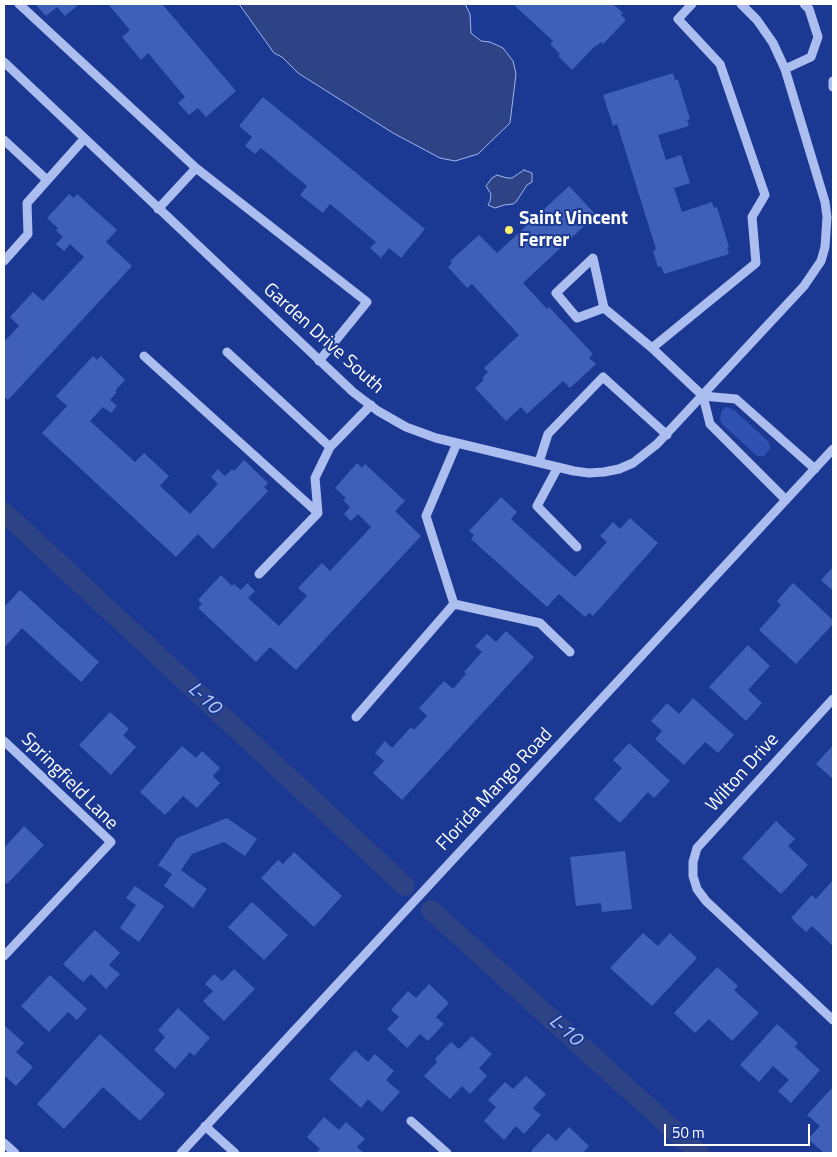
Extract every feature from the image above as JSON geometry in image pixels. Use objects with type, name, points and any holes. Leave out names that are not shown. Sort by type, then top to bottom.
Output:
[{"type":"street","points":[[19,4],[196,168],[367,302],[319,361]]},
{"type":"street","points":[[652,348],[756,262],[752,217],[765,195],[720,64],[678,19],[692,4]]},
{"type":"street","name":"Garden Drive South","points":[[4,62],[319,361],[371,406],[406,426],[436,438],[589,473],[619,469],[646,455],[667,435],[804,286],[821,261],[825,247],[828,217],[785,69],[773,44],[757,20],[741,4]]},
{"type":"street","points":[[785,69],[811,57],[818,37],[809,9],[804,4]]},
{"type":"street","points":[[833,81],[833,86]]},
{"type":"street","points":[[4,261],[28,234],[27,202],[84,139]]},
{"type":"street","points":[[4,140],[47,180]]},
{"type":"street","points":[[158,209],[196,168]]},
{"type":"street","points":[[604,308],[577,318],[556,292],[593,258],[604,308],[652,348],[703,396],[710,424],[786,500]]},
{"type":"street","points":[[227,352],[330,447]]},
{"type":"street","points":[[144,356],[318,513]]},
{"type":"street","points":[[539,462],[548,434],[603,377],[667,435]]},
{"type":"street","points":[[703,396],[736,400],[815,469]]},
{"type":"street","points":[[259,574],[318,513],[315,478],[330,447],[371,406]]},
{"type":"street","points":[[454,604],[426,516],[457,443]]},
{"type":"street","name":"Florida Mango Road","points":[[181,1153],[833,449]]},
{"type":"street","points":[[558,467],[536,506],[577,548]]},
{"type":"street","points":[[454,604],[540,623],[570,652]]},
{"type":"street","points":[[356,717],[454,604]]},
{"type":"street","name":"Wilton Drive","points":[[833,699],[697,848],[693,862],[693,876],[697,889],[706,900],[833,1020]]},
{"type":"street","name":"Springfield Lane","points":[[4,741],[110,842],[4,956]]},
{"type":"street","points":[[411,1121],[448,1153]]},
{"type":"street","points":[[206,1126],[235,1153]]},
{"type":"street","points":[[4,1143],[15,1153]]},
{"type":"shaded area","points":[[239,4],[465,4],[470,14],[471,33],[481,41],[490,42],[503,48],[513,61],[516,74],[510,123],[478,154],[455,161],[440,158],[393,133],[298,73],[282,57],[274,53]]},
{"type":"shaded area","points":[[524,170],[532,173],[532,182],[527,185],[516,202],[495,208],[488,205],[491,194],[486,186],[492,178],[497,175],[512,178]]},
{"type":"shaded area","points":[[728,407],[734,410],[769,442],[770,449],[764,456],[757,456],[721,423],[721,413],[723,409]]},
{"type":"building","points":[[35,4],[76,4],[77,6],[65,16],[57,7],[46,16]]},
{"type":"building","points":[[108,4],[162,4],[236,91],[206,117],[198,108],[189,115],[178,103],[185,97],[148,53],[141,60],[122,37],[130,30]]},
{"type":"building","points":[[513,4],[613,4],[623,13],[621,15],[626,20],[603,44],[601,42],[596,45],[572,70],[558,56],[560,54],[550,44],[553,41]]},
{"type":"building","points":[[673,73],[675,80],[678,80],[690,119],[687,120],[689,126],[658,135],[666,160],[681,155],[690,183],[674,188],[682,212],[712,202],[714,208],[717,207],[729,247],[727,248],[729,254],[664,274],[661,266],[658,267],[653,251],[656,249],[617,124],[613,126],[603,95]]},
{"type":"building","points":[[263,97],[425,229],[401,258],[389,248],[381,258],[370,248],[376,242],[330,204],[323,213],[300,195],[307,186],[261,148],[255,154],[245,146],[252,137],[239,126]]},
{"type":"building","points":[[569,186],[596,215],[523,283],[547,309],[549,307],[593,354],[589,358],[596,364],[570,388],[563,381],[527,414],[521,407],[506,421],[475,388],[484,380],[482,378],[488,372],[484,368],[519,335],[472,284],[467,288],[448,267],[452,263],[450,261],[479,235],[497,253]]},
{"type":"building","points":[[69,194],[74,198],[77,194],[117,230],[106,242],[132,266],[8,400],[4,397],[4,342],[19,326],[10,317],[33,292],[43,301],[84,257],[70,244],[64,251],[56,244],[63,237],[56,230],[58,228],[47,218]]},
{"type":"building","points":[[93,356],[97,360],[101,356],[125,380],[110,400],[117,406],[111,413],[103,407],[90,421],[135,462],[144,453],[169,476],[160,486],[190,514],[218,484],[211,477],[218,469],[225,476],[232,469],[234,471],[244,460],[268,483],[264,487],[268,491],[213,549],[198,534],[176,557],[42,433],[67,406],[56,396]]},
{"type":"building","points":[[357,463],[362,468],[365,464],[405,501],[395,511],[421,536],[296,670],[270,647],[256,662],[198,608],[202,604],[198,600],[221,575],[232,586],[234,584],[241,590],[247,583],[255,591],[248,598],[279,626],[307,596],[298,588],[322,563],[330,571],[371,527],[358,514],[351,521],[344,514],[350,507],[343,500],[346,498],[335,488]]},
{"type":"building","points":[[501,497],[517,512],[511,519],[575,577],[607,542],[600,536],[613,522],[620,529],[630,518],[658,543],[593,616],[589,613],[585,617],[559,594],[547,607],[471,539],[474,535],[469,531]]},
{"type":"building","points":[[833,567],[833,591],[821,580]]},
{"type":"building","points":[[793,583],[833,620],[833,624],[796,664],[759,630],[781,605],[777,601]]},
{"type":"building","points":[[20,590],[99,662],[81,682],[22,628],[4,648],[4,607]]},
{"type":"building","points":[[506,631],[534,657],[402,800],[373,773],[384,761],[375,753],[385,741],[392,748],[411,727],[414,730],[427,716],[419,708],[444,681],[453,689],[466,674],[464,672],[482,652],[475,646],[487,634],[496,642]]},
{"type":"building","points":[[748,645],[770,666],[748,690],[762,703],[746,721],[709,687]]},
{"type":"building","points":[[693,698],[734,735],[718,753],[705,742],[684,765],[655,739],[662,731],[651,721],[667,703],[679,714]]},
{"type":"building","points":[[110,712],[129,729],[123,735],[136,747],[111,775],[79,745]]},
{"type":"building","points":[[629,743],[670,781],[654,798],[648,792],[620,823],[594,799],[622,768],[613,760]]},
{"type":"building","points":[[833,745],[833,779],[816,764]]},
{"type":"building","points":[[182,746],[196,758],[202,751],[220,768],[213,776],[220,783],[197,808],[183,796],[165,815],[140,792]]},
{"type":"building","points":[[227,818],[257,839],[245,856],[224,842],[192,854],[181,870],[207,889],[193,908],[164,886],[172,874],[158,865],[177,838]]},
{"type":"building","points":[[776,821],[795,839],[788,846],[808,865],[781,894],[742,858]]},
{"type":"building","points":[[24,826],[44,845],[7,884],[4,881],[4,848]]},
{"type":"building","points":[[625,851],[632,909],[602,912],[601,903],[576,906],[570,857]]},
{"type":"building","points":[[294,852],[342,896],[314,927],[261,878],[278,860],[283,864]]},
{"type":"building","points":[[833,880],[833,946],[812,926],[806,932],[791,918],[812,895],[816,899]]},
{"type":"building","points":[[135,886],[164,906],[139,942],[120,928],[136,905],[126,898]]},
{"type":"building","points":[[252,902],[288,935],[264,960],[228,927]]},
{"type":"building","points":[[95,930],[120,953],[109,965],[120,974],[106,989],[91,974],[83,982],[63,964]]},
{"type":"building","points":[[643,933],[658,946],[670,933],[697,958],[652,1006],[610,968]]},
{"type":"building","points":[[717,967],[738,986],[734,990],[759,1013],[732,1041],[709,1019],[695,1033],[674,1013]]},
{"type":"building","points":[[234,969],[255,989],[224,1021],[203,1001],[213,991],[205,984],[214,974],[222,981]]},
{"type":"building","points":[[50,975],[87,1009],[77,1020],[68,1012],[49,1032],[21,1006]]},
{"type":"building","points":[[429,984],[449,1003],[436,1017],[444,1024],[428,1041],[420,1034],[407,1048],[387,1029],[399,1017],[391,1010],[408,991],[416,998]]},
{"type":"building","points":[[178,1008],[210,1038],[194,1056],[190,1052],[175,1069],[154,1050],[165,1037],[158,1030]]},
{"type":"building","points":[[777,1024],[798,1043],[795,1047],[820,1070],[791,1103],[778,1091],[789,1080],[773,1066],[759,1082],[740,1065]]},
{"type":"building","points":[[4,1025],[24,1043],[16,1052],[33,1067],[16,1086],[4,1075]]},
{"type":"building","points":[[100,1034],[165,1094],[140,1121],[103,1087],[64,1129],[37,1104]]},
{"type":"building","points":[[472,1036],[492,1054],[479,1068],[487,1076],[470,1094],[462,1086],[450,1099],[424,1076],[437,1062],[435,1059],[451,1042],[459,1049]]},
{"type":"building","points":[[355,1050],[368,1062],[375,1054],[394,1071],[386,1080],[400,1092],[382,1112],[368,1099],[361,1108],[329,1079]]},
{"type":"building","points":[[526,1076],[546,1094],[533,1108],[541,1115],[524,1134],[516,1126],[504,1140],[484,1121],[496,1107],[488,1100],[505,1082],[513,1089]]},
{"type":"building","points":[[833,1087],[833,1153],[824,1153],[808,1139],[820,1126],[807,1115]]},
{"type":"building","points":[[324,1117],[339,1130],[346,1122],[365,1139],[357,1147],[364,1153],[316,1153],[320,1149],[307,1137]]},
{"type":"building","points":[[569,1127],[589,1146],[583,1153],[533,1153],[531,1151],[548,1133],[556,1141]]},
{"type":"waterway","name":"L-10","points":[[4,512],[405,886]]},
{"type":"waterway","name":"L-10","points":[[431,910],[699,1153]]},
{"type":"place","name":"Saint Vincent Ferrer","points":[[509,230]]}]
